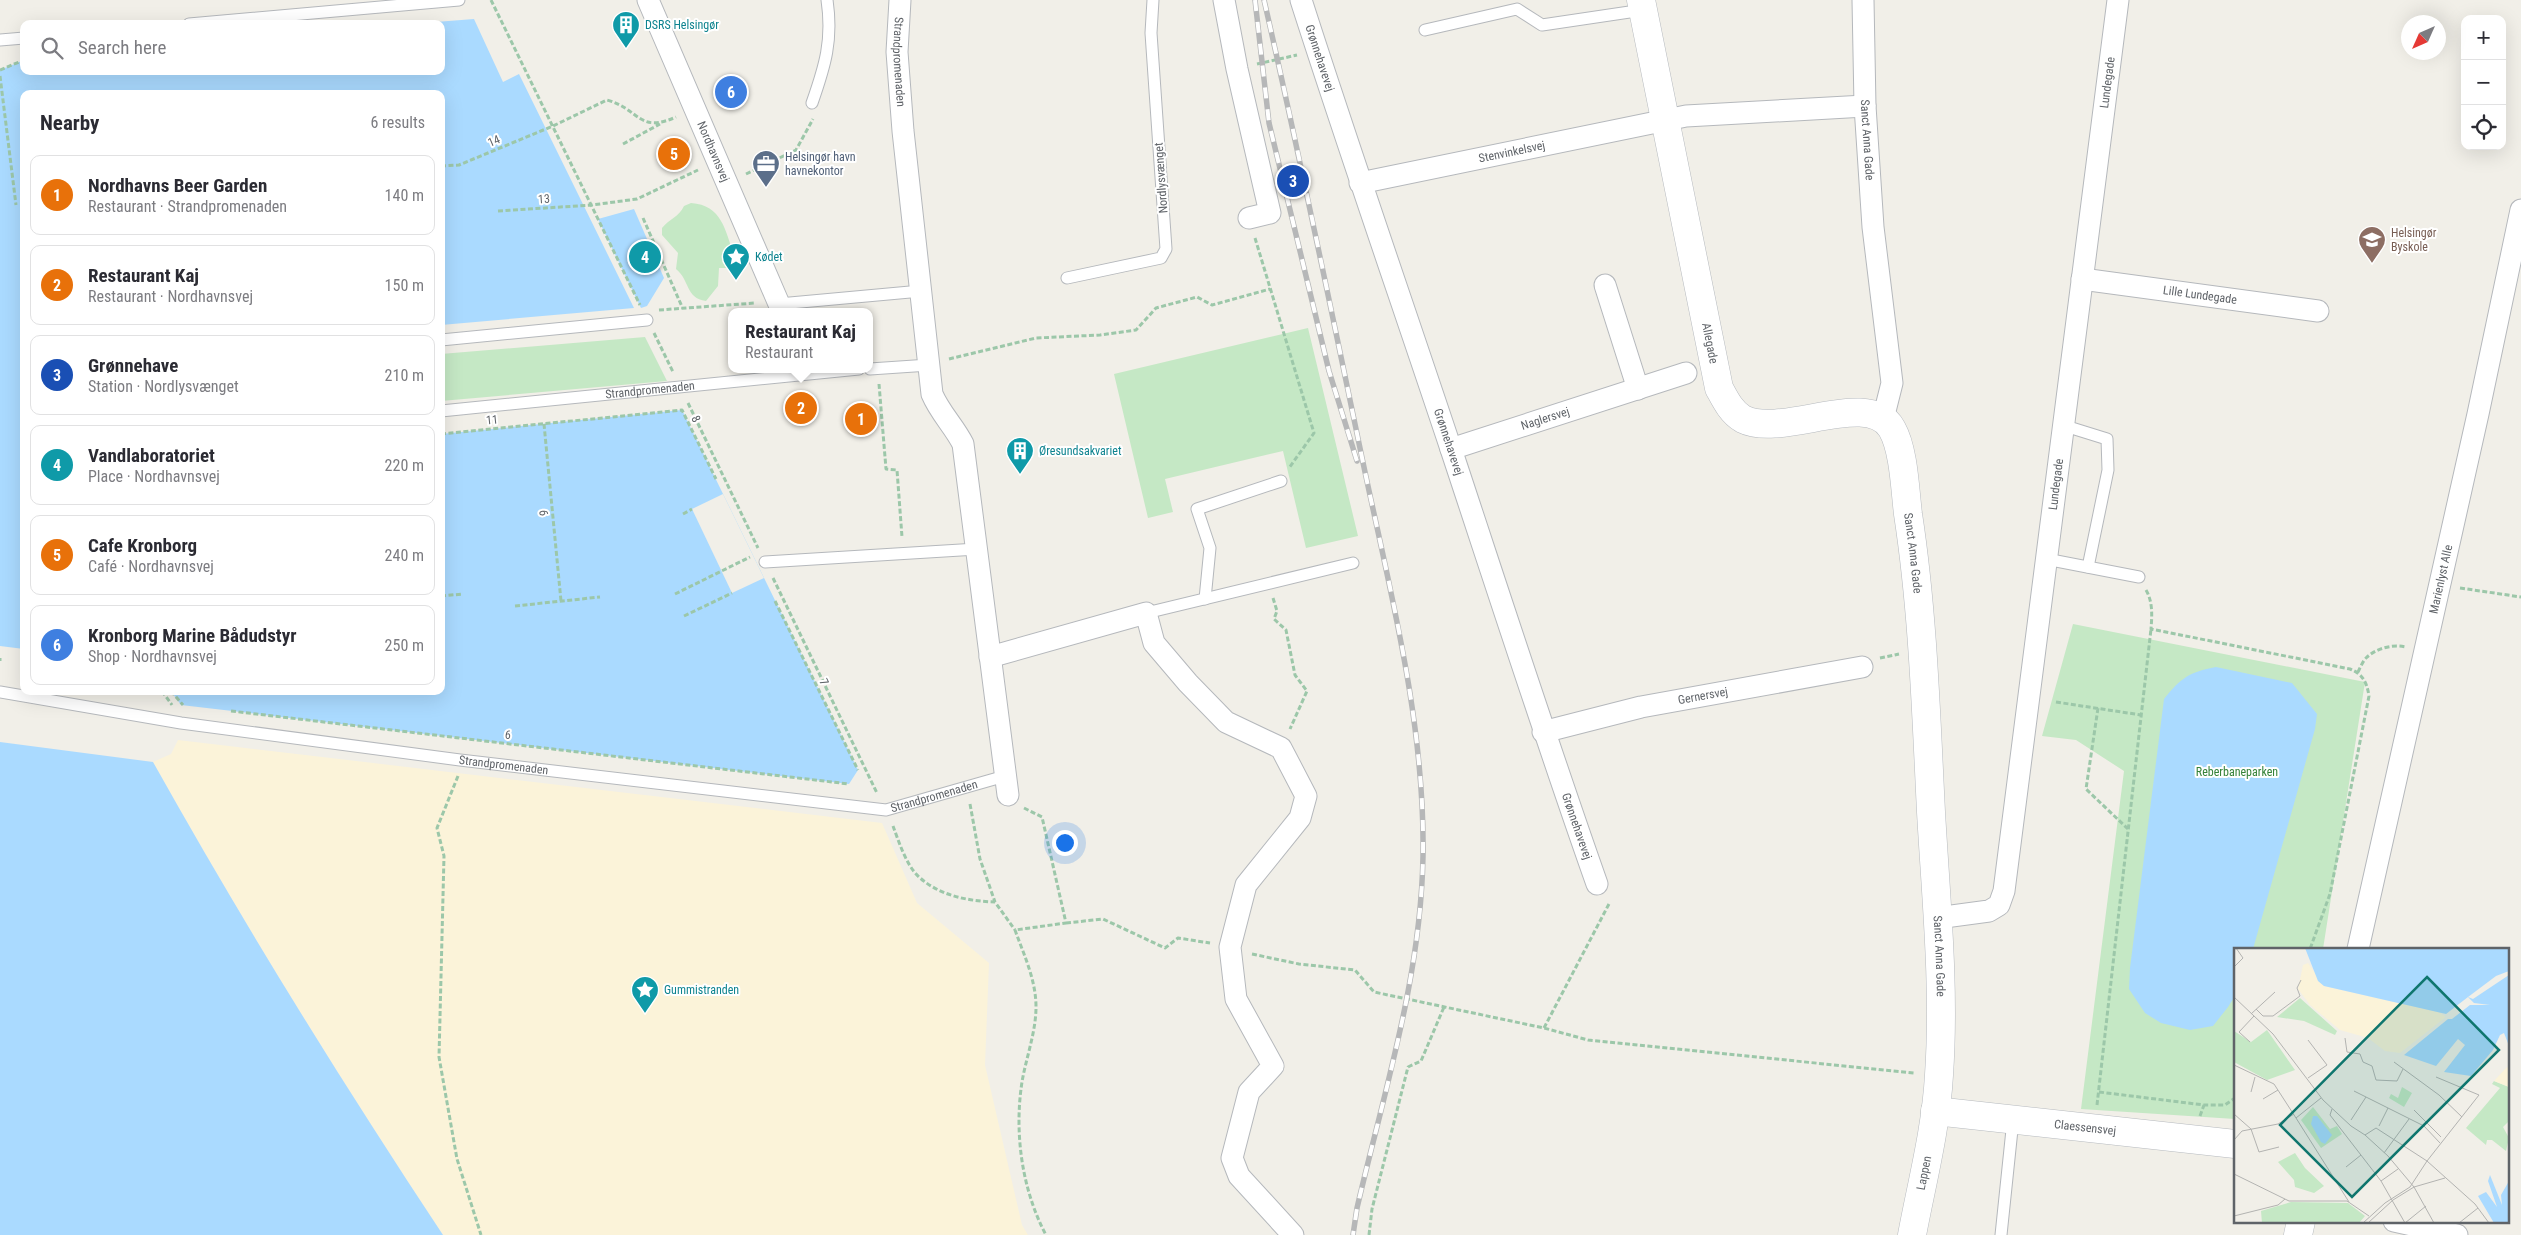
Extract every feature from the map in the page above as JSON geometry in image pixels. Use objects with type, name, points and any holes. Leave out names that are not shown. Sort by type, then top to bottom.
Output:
[{"type":"main road","name":"Allegade","points":[[1642,5],[1719,388],[1728,406],[1742,418],[1762,425],[1864,411],[1883,419]]},
{"type":"main road","name":"Sanct Anna Gade","points":[[1883,419],[1892,429],[1898,444],[1912,539],[1922,649],[1941,984],[1939,1076],[1935,1111]]},
{"type":"main road","name":"Claessensvej","points":[[1935,1111],[2234,1144]]},
{"type":"main road","name":"Lappen","points":[[1912,1235],[1935,1111]]},
{"type":"main road","points":[[2298,1235],[2301,1222]]},
{"type":"street","name":"Nordhavnsvej","points":[[648,0],[718,161],[777,308]]},
{"type":"street","name":"Strandpromenaden","points":[[900,0],[898,15],[898,61],[932,394],[938,409],[954,426],[963,444],[1006,785]]},
{"type":"street","points":[[1224,0],[1237,69],[1270,213],[1249,218]]},
{"type":"street","name":"Grønnehavevej","points":[[1301,0],[1543,732],[1597,884]]},
{"type":"street","name":"Sanct Anna Gade","points":[[1864,0],[1865,106],[1873,227],[1892,383],[1883,419]]},
{"type":"street","name":"Lundegade","points":[[1937,918],[1989,911],[1999,905],[2004,891],[2062,425],[2118,0]]},
{"type":"street","points":[[1664,120],[1686,116],[1865,106]]},
{"type":"street","name":"Stenvinkelsvej","points":[[1360,182],[1664,120]]},
{"type":"street","name":"Marienlyst Alle","points":[[2358,948],[2440,585],[2521,210]]},
{"type":"street","name":"Lille Lundegade","points":[[2082,279],[2318,311]]},
{"type":"street","points":[[1605,285],[1638,389]]},
{"type":"street","name":"Naglersvej","points":[[1451,449],[1686,374]]},
{"type":"street","points":[[990,657],[1146,613],[1154,643],[1226,722],[1281,748],[1306,796],[1300,818],[1246,885],[1230,946],[1236,999],[1273,1066],[1249,1092],[1232,1158],[1239,1176],[1293,1235]]},
{"type":"street","name":"Gernersvej","points":[[1543,732],[1641,707],[1862,667]]},
{"type":"street","points":[[2398,1222],[2457,1235]]},
{"type":"lane","points":[[234,20],[459,0]]},
{"type":"lane","points":[[813,99],[826,64],[830,19],[827,0]]},
{"type":"lane","name":"Nordlysvænget","points":[[1067,278],[1161,258],[1166,249],[1151,33],[1153,0]]},
{"type":"lane","points":[[1425,30],[1517,9],[1542,25],[1642,5]]},
{"type":"lane","points":[[0,40],[20,38]]},
{"type":"lane","points":[[777,308],[921,291]]},
{"type":"lane","points":[[445,340],[649,315]]},
{"type":"lane","points":[[874,368],[929,364]]},
{"type":"lane","name":"Strandpromenaden","points":[[445,411],[784,373]]},
{"type":"lane","points":[[2062,425],[2107,439],[2108,470],[2088,567]]},
{"type":"lane","points":[[1205,599],[1210,548],[1197,509],[1281,481]]},
{"type":"lane","points":[[765,562],[977,549]]},
{"type":"lane","points":[[2046,559],[2139,577]]},
{"type":"lane","points":[[1146,613],[1353,563]]},
{"type":"lane","name":"Strandpromenaden","points":[[0,692],[180,723],[460,760],[886,810],[967,787],[1006,785]]},
{"type":"lane","points":[[2001,1235],[2013,1120]]},
{"type":"path","points":[[491,0],[641,308]]},
{"type":"path","points":[[1237,69],[1268,64],[1317,50]]},
{"type":"path","points":[[0,70],[20,62]]},
{"type":"path","points":[[0,76],[16,205]]},
{"type":"path","points":[[727,183],[796,150],[818,108],[813,99]]},
{"type":"path","name":"14","points":[[445,166],[459,165],[553,126],[607,100],[619,103],[648,124],[660,124]]},
{"type":"path","points":[[623,144],[660,124],[695,109]]},
{"type":"path","name":"13","points":[[498,211],[592,205],[637,199],[718,161]]},
{"type":"path","points":[[643,218],[683,309]]},
{"type":"path","points":[[1249,218],[1314,433],[1281,481]]},
{"type":"path","points":[[929,364],[972,352],[1036,338],[1100,335],[1136,330],[1156,308],[1197,296],[1212,304],[1222,303],[1270,289]]},
{"type":"path","points":[[649,315],[683,309],[752,303],[777,308]]},
{"type":"path","points":[[874,368],[886,469],[897,470],[904,554]]},
{"type":"path","name":"8","points":[[544,424],[682,410],[716,479]]},
{"type":"path","name":"11","points":[[445,434],[544,424]]},
{"type":"path","name":"9","points":[[544,424],[561,601]]},
{"type":"path","points":[[683,514],[692,509]]},
{"type":"path","points":[[675,594],[753,556]]},
{"type":"path","points":[[2139,577],[2150,596],[2152,617],[2099,1092],[2204,1105],[2225,1105],[2234,1099]]},
{"type":"path","points":[[1267,584],[1277,611],[1274,619],[1286,630],[1295,675],[1307,691],[1281,748]]},
{"type":"path","points":[[2440,585],[2521,597]]},
{"type":"path","points":[[684,616],[732,593]]},
{"type":"path","points":[[445,596],[463,594]]},
{"type":"path","points":[[515,606],[600,597]]},
{"type":"path","name":"7","points":[[775,600],[858,770]]},
{"type":"path","points":[[2151,629],[2358,672],[2367,683],[2369,696],[2330,894],[2310,948]]},
{"type":"path","points":[[2358,672],[2366,658],[2384,648],[2398,645]]},
{"type":"path","points":[[1862,667],[1871,660],[1922,649]]},
{"type":"path","points":[[174,695],[181,705],[191,706]]},
{"type":"path","points":[[2056,702],[2140,715]]},
{"type":"path","points":[[2098,708],[2086,789],[2128,829]]},
{"type":"path","name":"6","points":[[230,710],[849,784]]},
{"type":"path","points":[[460,760],[458,778],[437,828],[444,856],[439,1057],[457,1159],[481,1235]]},
{"type":"path","points":[[1006,785],[1017,805],[1042,816],[1066,923]]},
{"type":"path","points":[[967,787],[980,859],[995,902],[1015,930],[1031,972],[1036,1008],[1021,1085],[1020,1139],[1026,1183],[1046,1235]]},
{"type":"path","points":[[886,810],[906,856],[918,877],[934,887],[965,901],[995,902]]},
{"type":"path","points":[[1544,1028],[1614,892],[1597,884]]},
{"type":"path","points":[[1015,930],[1103,919],[1165,948],[1178,938],[1230,946],[1270,958],[1356,970],[1374,992],[1544,1028],[1588,1040],[1914,1073]]},
{"type":"path","points":[[1369,1235],[1372,1209],[1408,1067],[1421,1061],[1444,1008]]},
{"type":"green space","points":[[691,203],[710,208],[721,220],[734,255],[726,268],[719,268],[718,286],[706,301],[694,296],[691,292],[684,278],[676,269],[678,253],[662,235],[662,228],[684,206]]},
{"type":"green space","points":[[1308,328],[1358,536],[1306,548],[1283,451],[1165,479],[1173,512],[1148,518],[1114,374]]},
{"type":"green space","points":[[645,337],[667,381],[445,401],[445,354]]},
{"type":"green space","name":"Reberbaneparken","points":[[2073,624],[2365,682],[2323,948],[2234,948],[2234,1119],[2081,1109],[2124,771],[2076,740],[2042,736]]},
{"type":"sand","name":"Gummistranden","points":[[178,740],[882,823],[917,903],[989,963],[985,1065],[1022,1225],[1028,1235],[443,1235],[367,1119],[294,1001],[222,882],[153,762],[171,754]]},
{"type":"water","points":[[474,19],[503,82],[519,74],[634,308],[445,325],[445,90],[20,90],[20,648],[0,646],[0,70],[20,62],[20,75],[445,75],[445,21]]},
{"type":"water","points":[[634,209],[664,278],[647,306],[641,308],[598,219]]},
{"type":"water","points":[[682,410],[858,770],[849,784],[181,705],[174,695],[445,695],[445,434]]},
{"type":"water","points":[[2216,667],[2292,683],[2317,714],[2315,729],[2253,948],[2234,948],[2234,998],[2213,1026],[2190,1030],[2161,1023],[2145,1013],[2129,989],[2130,968],[2164,699],[2186,677],[2199,671]]},
{"type":"water","points":[[0,742],[153,762],[222,882],[294,1001],[367,1119],[443,1235],[0,1235]]},
{"type":"pier","points":[[723,494],[764,578],[732,593],[692,509]]},
{"type":"railway","points":[[1255,0],[1269,123],[1329,371],[1357,461]]},
{"type":"railway","points":[[1264,0],[1396,615],[1413,711],[1419,759],[1423,856],[1416,946],[1399,1034],[1357,1208],[1353,1235]]},
{"type":"place","name":"DSRS Helsingør","points":[[626,49]]},
{"type":"place","name":"Kronborg Marine Bådudstyr","points":[[731,92]]},
{"type":"place","name":"Cafe Kronborg","points":[[674,154]]},
{"type":"place","name":"Grønnehave","points":[[1293,181]]},
{"type":"place","name":"Helsingør havn havnekontor","points":[[766,188]]},
{"type":"place","name":"Vandlaboratoriet","points":[[645,257]]},
{"type":"place","name":"Helsingør Byskole","points":[[2372,264]]},
{"type":"place","name":"Kødet","points":[[736,281]]},
{"type":"place","name":"Restaurant Kaj","points":[[801,408]]},
{"type":"place","name":"Nordhavns Beer Garden","points":[[861,419]]},
{"type":"place","name":"Øresundsakvariet","points":[[1020,475]]},
{"type":"place","name":"Gummistranden","points":[[645,1014]]}]
